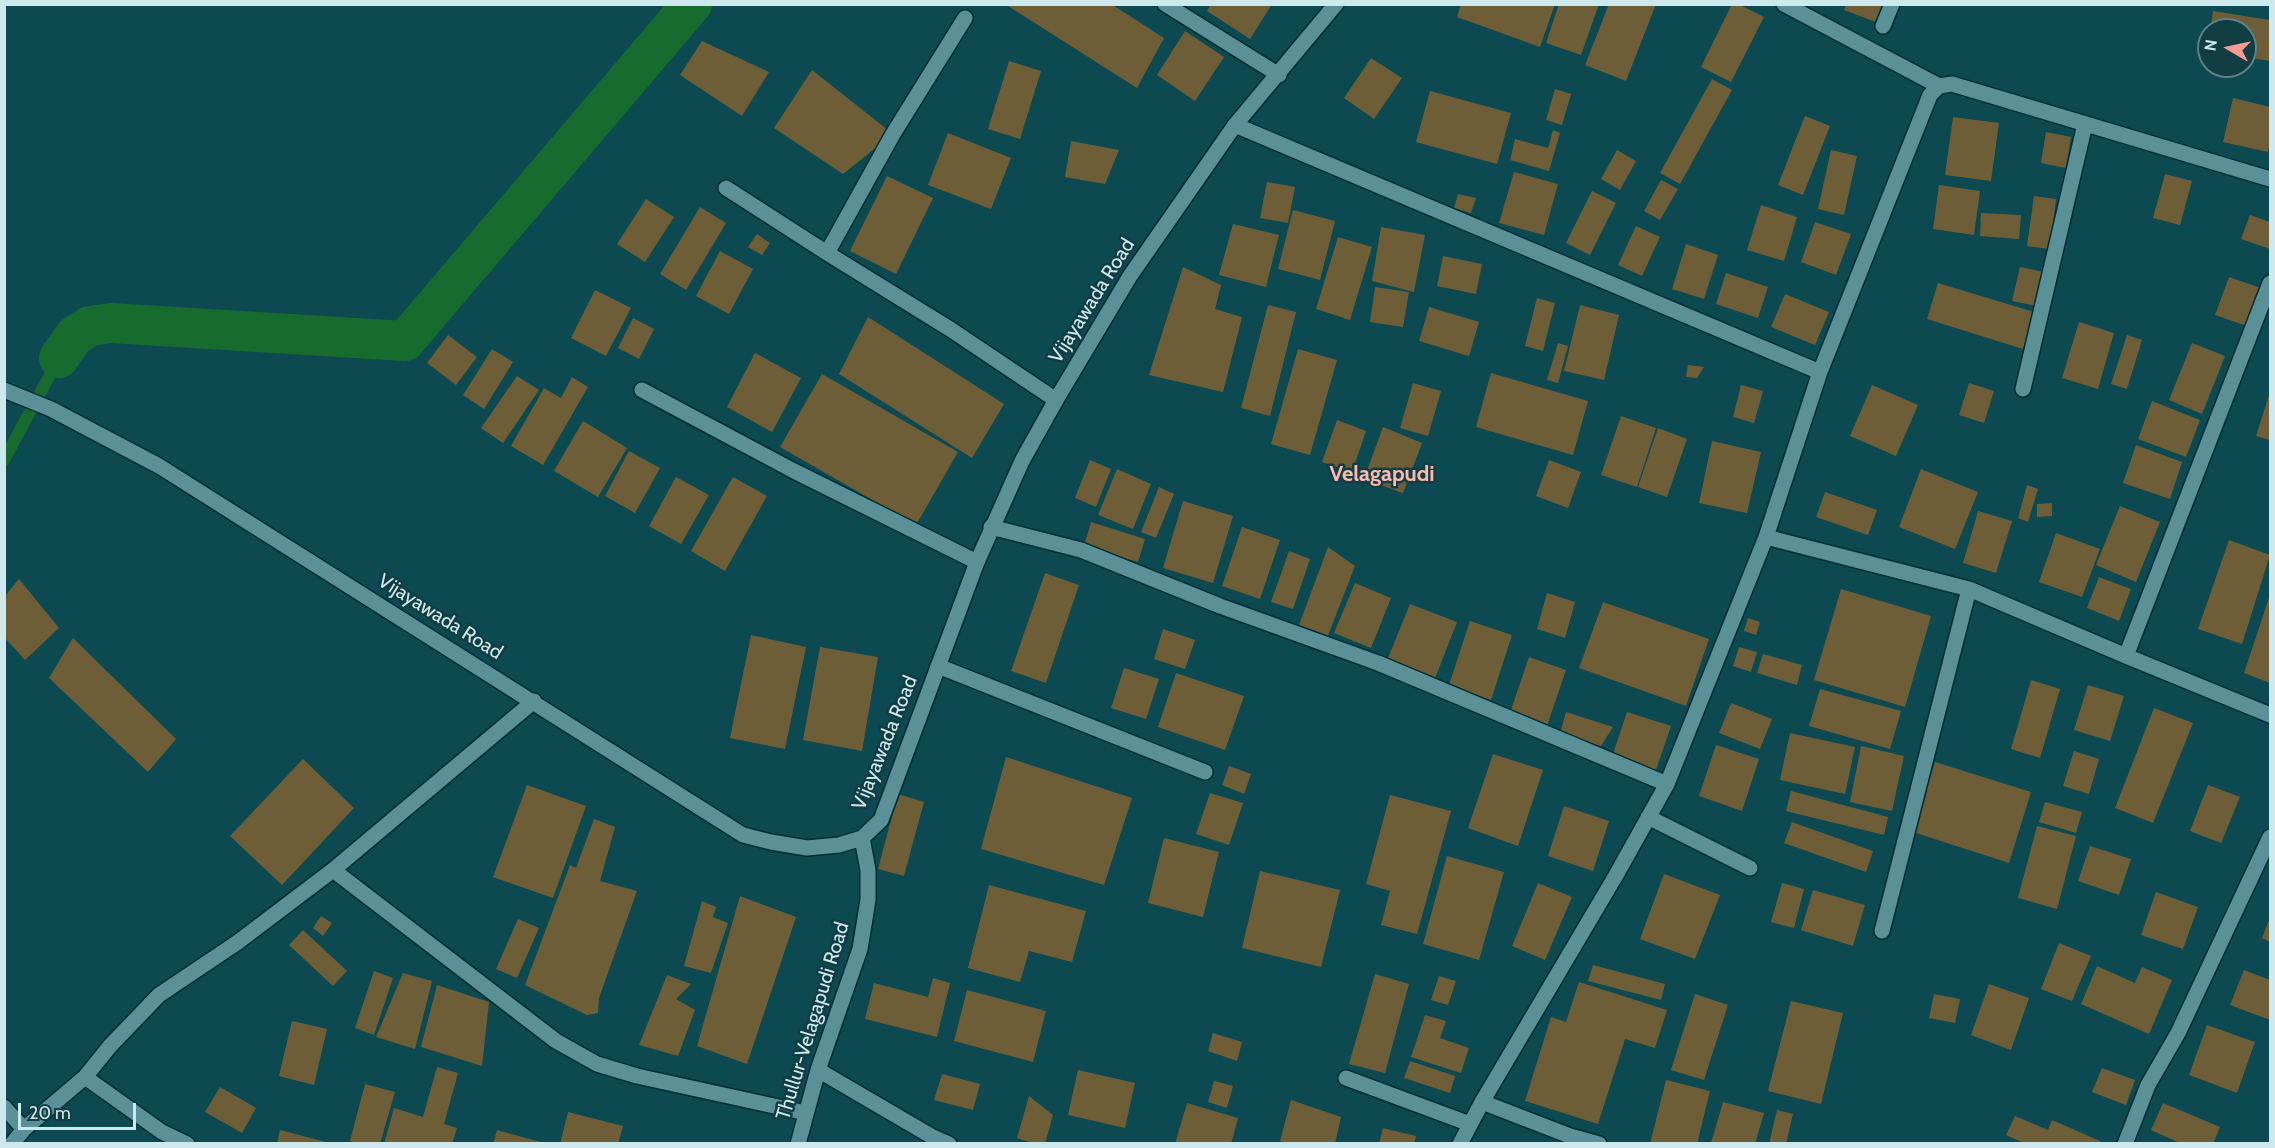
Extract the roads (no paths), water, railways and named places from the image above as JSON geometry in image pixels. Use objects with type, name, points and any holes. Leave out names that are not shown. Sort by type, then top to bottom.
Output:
[{"type":"street","points":[[1165,4],[1279,75]]},
{"type":"street","name":"Vijayawada Road","points":[[4,390],[51,409],[159,466],[743,835],[807,848],[839,845],[862,838],[881,820],[991,527],[1022,461],[1056,400],[1130,276],[1235,125],[1336,4]]},
{"type":"street","points":[[1784,4],[1939,86]]},
{"type":"street","points":[[1883,26],[1892,4]]},
{"type":"street","points":[[827,254],[893,134],[965,18]]},
{"type":"street","points":[[1460,1143],[1667,784],[1766,537],[1820,372],[1930,94],[1939,86],[1952,84],[2271,179]]},
{"type":"street","points":[[2023,389],[2085,124]]},
{"type":"street","points":[[1235,125],[1820,372]]},
{"type":"street","points":[[726,188],[827,254],[950,329],[1056,400]]},
{"type":"street","points":[[2126,656],[2271,283]]},
{"type":"street","points":[[642,390],[794,471],[977,562]]},
{"type":"street","points":[[991,527],[1081,550],[1220,606],[1378,663],[1667,784]]},
{"type":"street","points":[[1766,537],[1969,589],[2271,715]]},
{"type":"street","points":[[1882,931],[1969,589]]},
{"type":"street","points":[[938,666],[1205,772]]},
{"type":"street","points":[[12,1143],[24,1129],[85,1077],[110,1046],[159,995],[238,942],[333,870],[534,701]]},
{"type":"street","points":[[1648,817],[1750,868]]},
{"type":"street","points":[[2125,1143],[2148,1085],[2178,1033],[2271,837]]},
{"type":"street","name":"Thullur-Velagapudi Road","points":[[798,1143],[818,1070],[860,949],[868,900],[868,870],[862,838]]},
{"type":"street","points":[[333,870],[556,1041],[597,1064],[637,1076],[806,1113]]},
{"type":"street","points":[[818,1070],[931,1136],[949,1143]]},
{"type":"street","points":[[85,1077],[162,1132],[187,1143]]},
{"type":"street","points":[[1346,1078],[1470,1124]]},
{"type":"street","points":[[1482,1102],[1570,1136],[1599,1143]]},
{"type":"street","points":[[4,1107],[24,1129]]},
{"type":"waterway","points":[[59,358],[74,336],[90,326],[111,323],[405,341],[692,4]]},
{"type":"waterway","points":[[4,460],[59,358]]},
{"type":"district","name":"Velagapudi","points":[[1382,475]]}]
